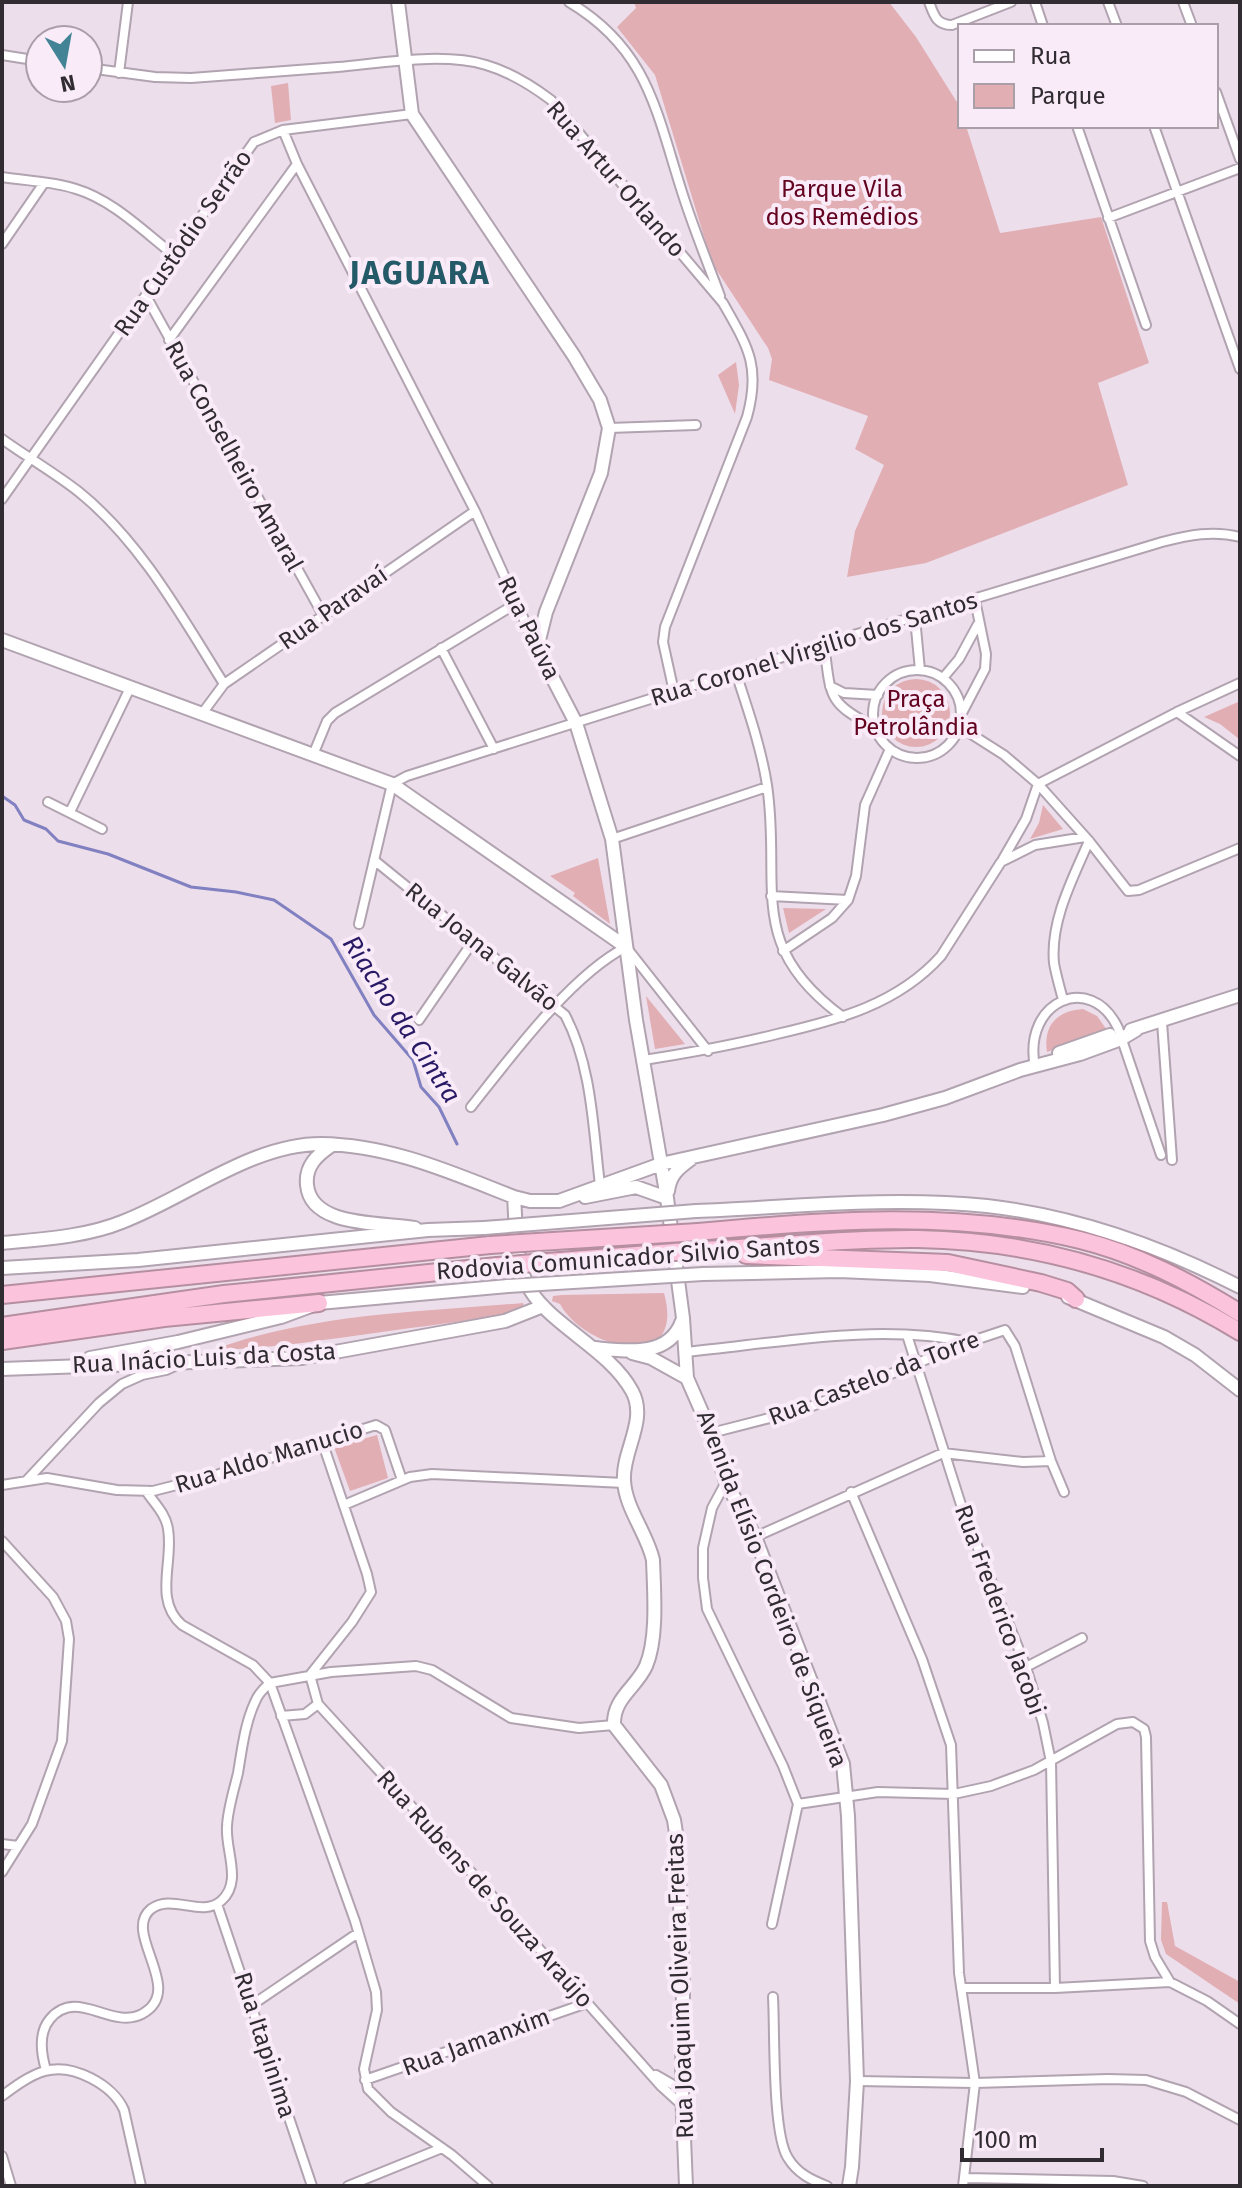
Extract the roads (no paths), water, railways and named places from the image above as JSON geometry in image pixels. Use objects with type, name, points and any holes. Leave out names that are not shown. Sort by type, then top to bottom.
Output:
[{"type":"highway","name":"Rodovia Comunicador Silvio Santos","points":[[2,1295],[490,1245],[869,1221],[990,1224],[1082,1241],[1140,1260],[1200,1288],[1240,1313]]},
{"type":"highway","name":"Rodovia Comunicador Silvio Santos","points":[[2,1326],[224,1294],[497,1266],[702,1250],[918,1239],[1002,1244],[1131,1276],[1178,1297],[1240,1332]]},
{"type":"highway","points":[[702,1250],[753,1256],[948,1263],[1041,1283],[1067,1291],[1076,1299]]},
{"type":"highway","points":[[2,1341],[164,1318],[319,1303]]},
{"type":"main road","points":[[398,2],[412,114],[574,356],[600,400],[609,428],[601,473],[546,612],[537,648]]},
{"type":"main road","points":[[2,640],[392,784],[626,947]]},
{"type":"main road","name":"Rua Paúva","points":[[537,648],[576,723],[612,839],[626,947],[667,1198]]},
{"type":"main road","points":[[567,1198],[661,1164],[883,1115],[945,1098],[1240,995]]},
{"type":"main road","points":[[2,1243],[105,1228],[165,1203],[250,1161],[278,1151],[318,1144],[364,1146],[390,1151],[514,1197],[544,1202],[636,1187],[667,1198],[670,1179],[695,1156]]},
{"type":"main road","points":[[332,1145],[316,1157],[307,1176],[309,1195],[319,1209],[336,1218],[428,1230]]},
{"type":"main road","points":[[514,1197],[517,1238],[527,1285],[543,1306],[595,1348],[628,1385],[636,1403],[637,1413],[624,1483],[651,1548],[654,1595],[651,1647],[646,1665],[617,1705],[614,1725]]},
{"type":"main road","name":"Avenida Elísio Cordeiro de Siqueira","points":[[667,1198],[683,1318],[687,1378],[713,1438],[726,1482],[755,1537],[843,1764],[857,2081],[849,2186]]},
{"type":"main road","points":[[2,1268],[138,1260],[428,1230],[696,1211],[918,1202],[988,1206],[1073,1223],[1197,1265],[1240,1287]]},
{"type":"main road","points":[[70,1365],[281,1317],[319,1303],[508,1286],[703,1274],[839,1271],[930,1275],[1016,1285],[1076,1299],[1164,1337],[1195,1355],[1240,1390]]},
{"type":"main road","name":"Rua Inácio Luis da Costa","points":[[2,1369],[302,1358],[505,1321],[543,1306]]},
{"type":"main road","points":[[631,1352],[658,1346],[673,1336],[683,1318]]},
{"type":"main road","points":[[595,1348],[651,1358],[687,1378]]},
{"type":"main road","name":"Rua Joaquim Oliveira Freitas","points":[[614,1725],[661,1785],[674,1820],[682,1934],[682,2105],[686,2186]]},
{"type":"street","points":[[119,73],[128,2]]},
{"type":"street","points":[[569,2],[603,26],[623,46],[647,84],[723,303]]},
{"type":"street","points":[[929,2],[937,20],[943,25],[952,25],[1011,2]]},
{"type":"street","points":[[1035,2],[1042,24]]},
{"type":"street","points":[[1108,2],[1116,24]]},
{"type":"street","points":[[1183,2],[1191,24]]},
{"type":"street","points":[[2,55],[24,58]]},
{"type":"street","name":"Rua Artur Orlando","points":[[104,71],[191,78],[405,61],[456,60],[483,64],[525,81],[564,115],[723,303],[748,351],[753,368],[754,390],[747,417],[665,627],[663,642],[674,692]]},
{"type":"street","points":[[1218,98],[1240,159]]},
{"type":"street","name":"Rua Custódio Serrão","points":[[2,499],[254,142],[283,130],[412,114]]},
{"type":"street","points":[[1078,128],[1146,325]]},
{"type":"street","points":[[1155,128],[1240,369]]},
{"type":"street","name":"Rua Paúva","points":[[283,130],[297,164],[475,511],[537,648]]},
{"type":"street","points":[[169,340],[297,164]]},
{"type":"street","points":[[1108,218],[1240,168]]},
{"type":"street","points":[[2,177],[73,188],[100,199],[174,255]]},
{"type":"street","points":[[2,244],[44,183]]},
{"type":"street","name":"Rua Conselheiro Amaral","points":[[146,296],[323,615]]},
{"type":"street","points":[[609,428],[696,425]]},
{"type":"street","points":[[2,439],[79,493],[140,556],[224,684]]},
{"type":"street","name":"Rua Paravaí","points":[[201,715],[224,684],[475,511]]},
{"type":"street","name":"Rua Coronel Virgilio dos Santos","points":[[392,784],[427,768],[824,644],[1193,534],[1219,533],[1240,537]]},
{"type":"street","points":[[961,714],[985,669],[986,654],[975,600]]},
{"type":"street","points":[[313,755],[327,721],[335,713],[517,603]]},
{"type":"street","points":[[915,618],[920,670]]},
{"type":"street","points":[[943,678],[959,659],[979,624]]},
{"type":"street","points":[[824,644],[832,695],[842,709],[875,727],[890,749],[902,756],[930,756],[943,750],[960,727],[959,700],[943,678],[920,670],[895,676],[878,695],[873,711],[875,727]]},
{"type":"street","points":[[441,648],[494,749]]},
{"type":"street","points":[[736,673],[762,759],[767,787],[773,919],[783,951],[806,987],[843,1017]]},
{"type":"street","points":[[644,1060],[708,1051],[843,1017],[896,994],[929,970],[941,956],[1026,819],[1038,784],[1240,683]]},
{"type":"street","points":[[830,686],[844,693],[878,695]]},
{"type":"street","points":[[70,812],[130,688]]},
{"type":"street","points":[[1177,712],[1240,756]]},
{"type":"street","points":[[960,727],[1004,755],[1038,784],[1131,892],[1240,848]]},
{"type":"street","points":[[783,951],[832,918],[848,900],[856,876],[865,805],[890,749]]},
{"type":"street","points":[[359,924],[392,784]]},
{"type":"street","points":[[612,839],[767,787]]},
{"type":"street","points":[[48,802],[102,829]]},
{"type":"street","points":[[1001,862],[1035,845],[1087,839]]},
{"type":"street","points":[[1063,1000],[1054,962],[1057,929],[1087,839]]},
{"type":"street","name":"Rua Joana Galvão","points":[[374,860],[565,1015],[581,1051],[600,1185]]},
{"type":"street","points":[[771,896],[848,900]]},
{"type":"street","points":[[419,1020],[474,940]]},
{"type":"street","points":[[471,1107],[556,1005],[610,955],[626,947],[708,1051]]},
{"type":"street","points":[[1034,1065],[1033,1045],[1038,1023],[1045,1012],[1063,1000],[1096,1003],[1114,1019],[1161,1155]]},
{"type":"street","points":[[1162,1022],[1172,1160]]},
{"type":"street","name":"Rua Castelo da Torre","points":[[713,1438],[805,1409],[1001,1330],[1007,1331],[1015,1346],[1051,1461]]},
{"type":"street","points":[[686,1352],[815,1339],[907,1335],[942,1336],[969,1342]]},
{"type":"street","name":"Rua Frederico Jacobi","points":[[907,1335],[963,1511],[1026,1667],[1051,1762],[1055,1988]]},
{"type":"street","points":[[122,1384],[126,1363]]},
{"type":"street","points":[[26,1481],[99,1403],[122,1384],[181,1363]]},
{"type":"street","name":"Rua Aldo Manucio","points":[[146,1491],[216,1475],[371,1425],[381,1426],[385,1430],[402,1480]]},
{"type":"street","points":[[310,1675],[370,1595],[367,1574],[322,1441]]},
{"type":"street","points":[[755,1537],[943,1453],[1023,1462],[1051,1461],[1064,1492]]},
{"type":"street","points":[[344,1505],[421,1475],[624,1483]]},
{"type":"street","points":[[2,1485],[54,1478],[117,1490],[146,1491],[162,1513],[169,1529],[166,1581],[168,1608],[172,1616],[182,1625],[253,1665],[270,1683],[376,1992],[377,2010],[364,2069],[365,2080],[373,2097],[488,2186]]},
{"type":"street","points":[[726,1482],[712,1508],[703,1548],[707,1609],[783,1766],[798,1804],[772,1924]]},
{"type":"street","points":[[851,1492],[940,1706],[951,1745],[961,1988],[975,2083],[963,2182],[1113,2181],[1143,2186]]},
{"type":"street","points":[[2,1541],[53,1597],[68,1628],[62,1741],[32,1824],[2,1872]]},
{"type":"street","points":[[1026,1667],[1082,1638]]},
{"type":"street","points":[[46,2070],[41,2043],[45,2025],[54,2014],[76,2006],[128,2017],[141,2015],[155,2000],[157,1979],[143,1930],[143,1920],[149,1911],[171,1903],[196,1907],[217,1904],[231,1889],[233,1879],[226,1845],[227,1828],[248,1720],[255,1701],[270,1683],[383,1666],[423,1667],[511,1718],[579,1728],[614,1725]]},
{"type":"street","points":[[281,1716],[305,1714],[318,1704],[310,1675]]},
{"type":"street","name":"Rua Rubens de Souza Araújo","points":[[318,1704],[661,2086],[682,2105]]},
{"type":"street","points":[[798,1804],[878,1792],[954,1794],[1010,1781],[1125,1721],[1139,1725],[1146,1737],[1150,1941],[1155,1957],[1170,1982]]},
{"type":"street","points":[[2,1844],[18,1846]]},
{"type":"street","name":"Rua Itapinima","points":[[217,1904],[312,2186]]},
{"type":"street","points":[[252,2005],[358,1933]]},
{"type":"street","points":[[961,1988],[1055,1988],[1170,1982],[1207,2001],[1240,2024]]},
{"type":"street","points":[[773,1997],[778,2110],[783,2148],[801,2173],[827,2186]]},
{"type":"street","name":"Rua Jamanxim","points":[[365,2080],[587,2003]]},
{"type":"street","points":[[2,2096],[46,2070],[78,2074],[100,2083],[120,2101],[127,2118],[141,2186]]},
{"type":"street","name":"Rua Rubens de Souza Araújo","points":[[652,2073],[682,2090]]},
{"type":"street","points":[[857,2081],[975,2083],[1146,2080],[1186,2092],[1240,2120]]},
{"type":"street","points":[[348,2186],[442,2148]]},
{"type":"street","points":[[2,2156],[11,2186]]},
{"type":"waterway","name":"Riacho da Cintra","points":[[2,796],[15,805],[24,820],[46,829],[58,841],[108,854],[191,887],[274,900],[331,939],[374,1015],[413,1060],[421,1087],[439,1107],[457,1144]]},
{"type":"district","name":"JAGUARA","points":[[420,273]]},
{"type":"park label","name":"Parque Vila dos Remédios","points":[[842,203]]},
{"type":"park label","name":"Praça Petrolândia","points":[[916,713]]}]
